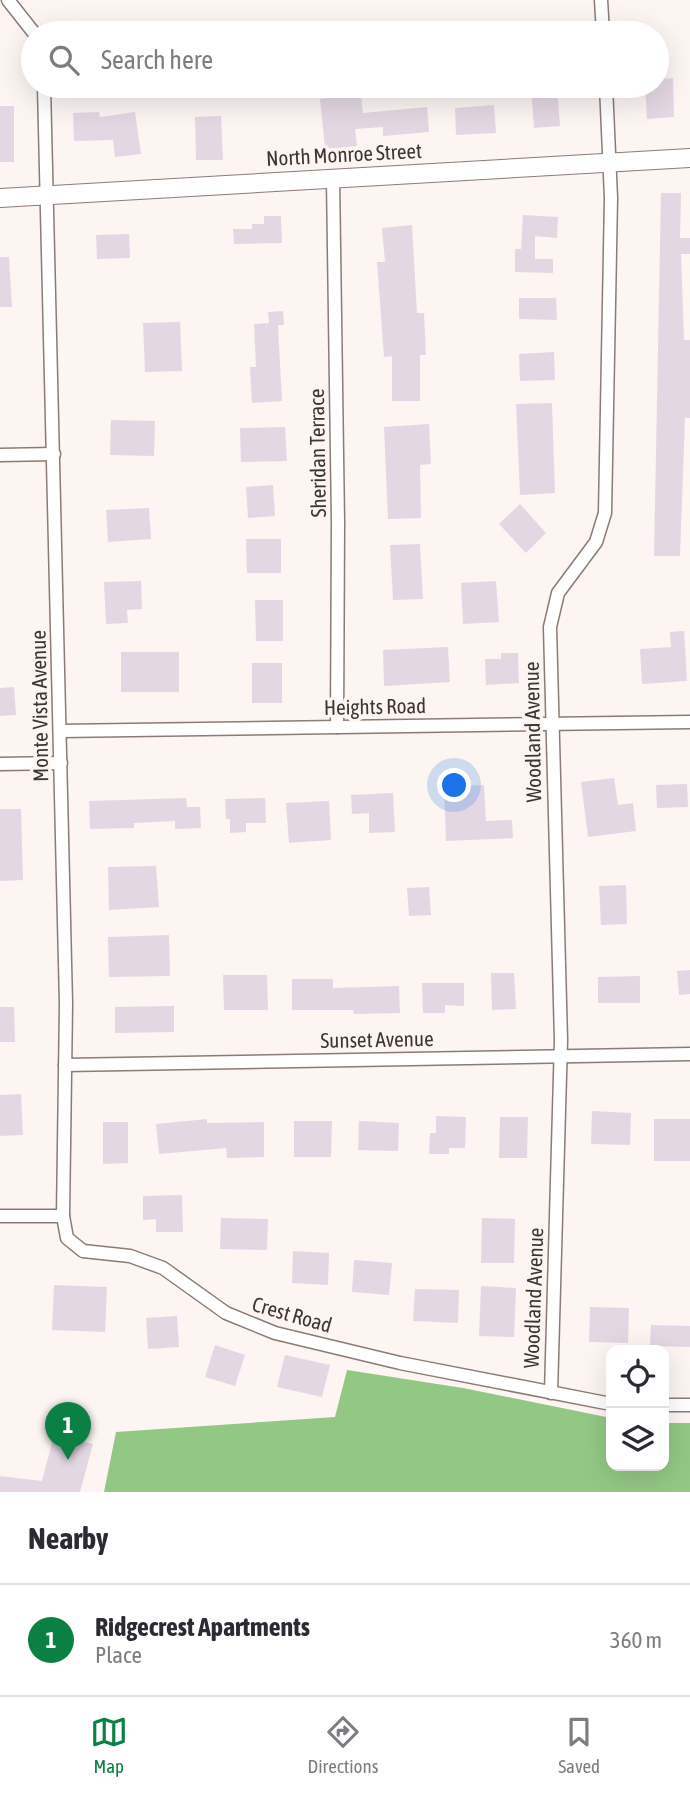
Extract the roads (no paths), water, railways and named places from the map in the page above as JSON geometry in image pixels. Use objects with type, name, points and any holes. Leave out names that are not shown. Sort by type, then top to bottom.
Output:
[{"type":"main road","name":"North Monroe Street","points":[[0,198],[690,158]]},
{"type":"street","points":[[8,0],[27,21]]},
{"type":"street","points":[[601,0],[602,21]]},
{"type":"street","name":"Monte Vista Avenue","points":[[44,98],[61,763],[65,1065],[63,1216]]},
{"type":"street","name":"Woodland Avenue","points":[[551,1393],[561,1056],[550,627],[553,607],[567,577],[596,542],[605,513],[610,163],[607,98]]},
{"type":"street","name":"Sheridan Terrace","points":[[333,179],[338,522],[337,727]]},
{"type":"street","points":[[0,456],[54,454]]},
{"type":"street","name":"Heights Road","points":[[60,731],[690,722]]},
{"type":"street","points":[[0,764],[61,763]]},
{"type":"street","name":"Sunset Avenue","points":[[65,1065],[690,1054]]},
{"type":"street","points":[[0,1216],[63,1216]]},
{"type":"street","name":"Crest Road","points":[[63,1216],[64,1229],[73,1246],[83,1251],[130,1256],[163,1268],[206,1300],[250,1325],[400,1363],[606,1403]]},
{"type":"street","points":[[669,1405],[690,1405]]},
{"type":"place","name":"Ridgecrest Apartments","points":[[68,1460]]}]
